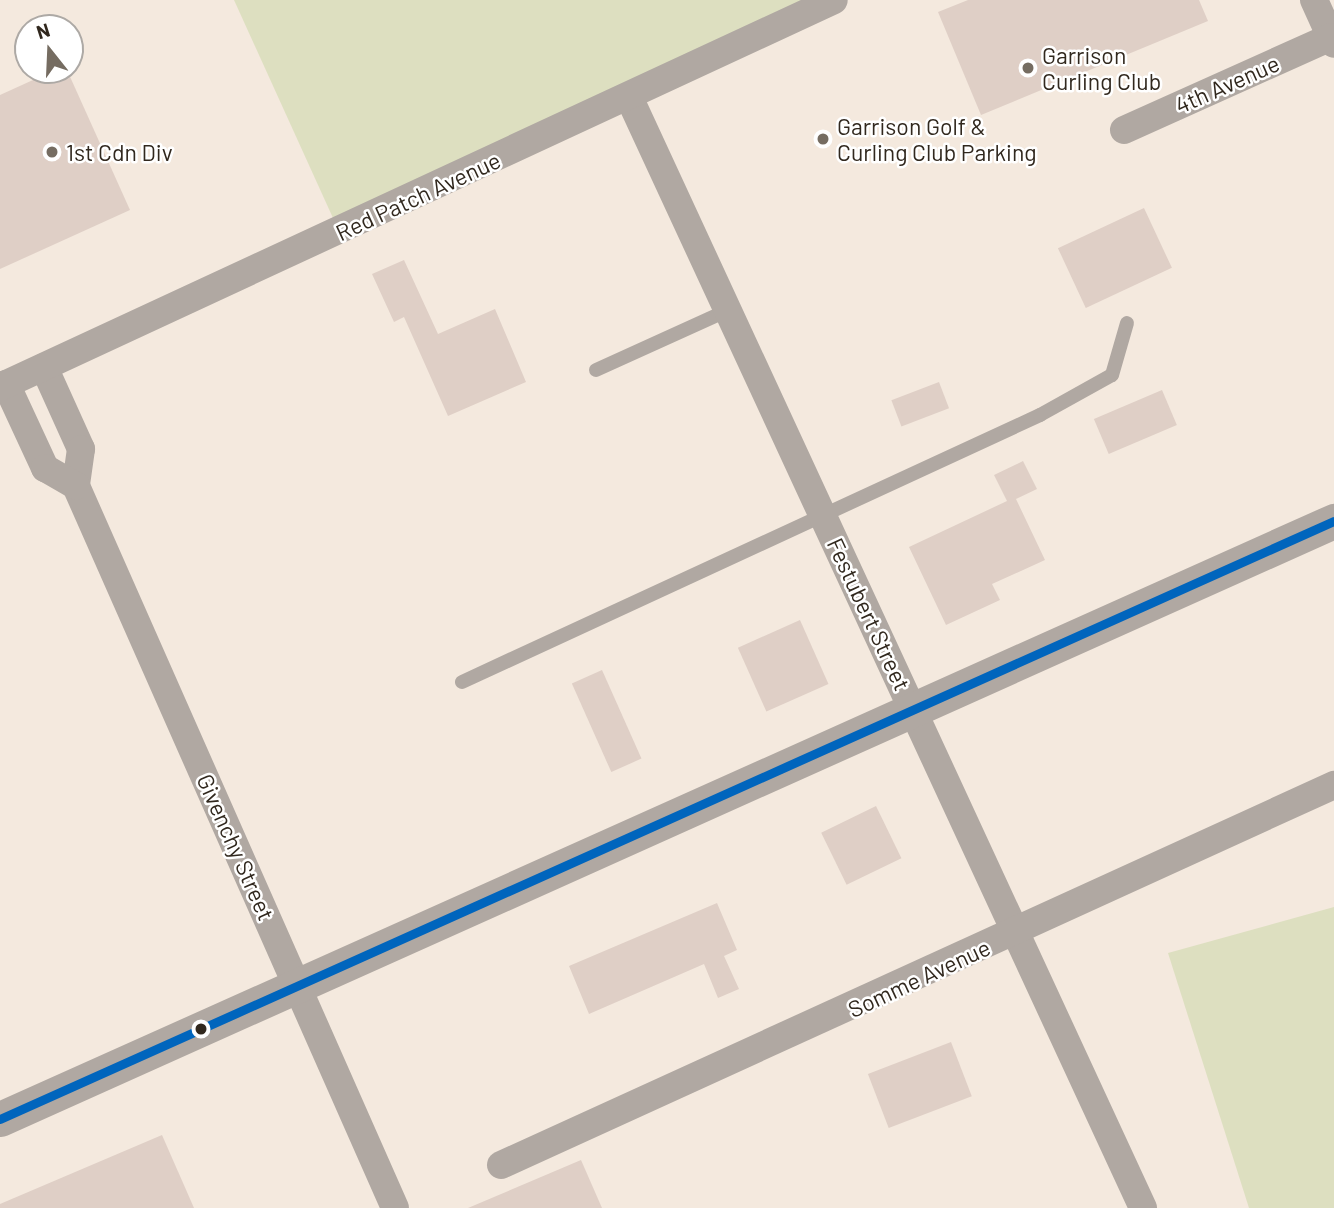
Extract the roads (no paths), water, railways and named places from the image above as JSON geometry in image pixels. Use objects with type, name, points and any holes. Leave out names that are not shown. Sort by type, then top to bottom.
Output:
[{"type":"street","name":"Red Patch Avenue","points":[[3,385],[834,0]]},
{"type":"street","points":[[1314,0],[1332,41]]},
{"type":"street","name":"4th Avenue","points":[[1124,130],[1332,41]]},
{"type":"street","name":"Festubert Street","points":[[629,97],[1143,1208]]},
{"type":"street","points":[[3,385],[46,468],[76,486],[81,449],[44,367]]},
{"type":"street","name":"Givenchy Street","points":[[76,486],[395,1208]]},
{"type":"street","points":[[0,1119],[1334,521]]},
{"type":"street","name":"Somme Avenue","points":[[501,1165],[1018,933],[1334,785]]},
{"type":"lane","points":[[596,370],[728,310]]},
{"type":"lane","points":[[462,682],[823,516],[1112,375],[1127,323]]},
{"type":"place","name":"Garrison Curling Club","points":[[1028,68]]},
{"type":"place","name":"Garrison Golf & Curling Club Parking","points":[[823,139]]},
{"type":"place","name":"1st Cdn Div","points":[[52,152]]}]
